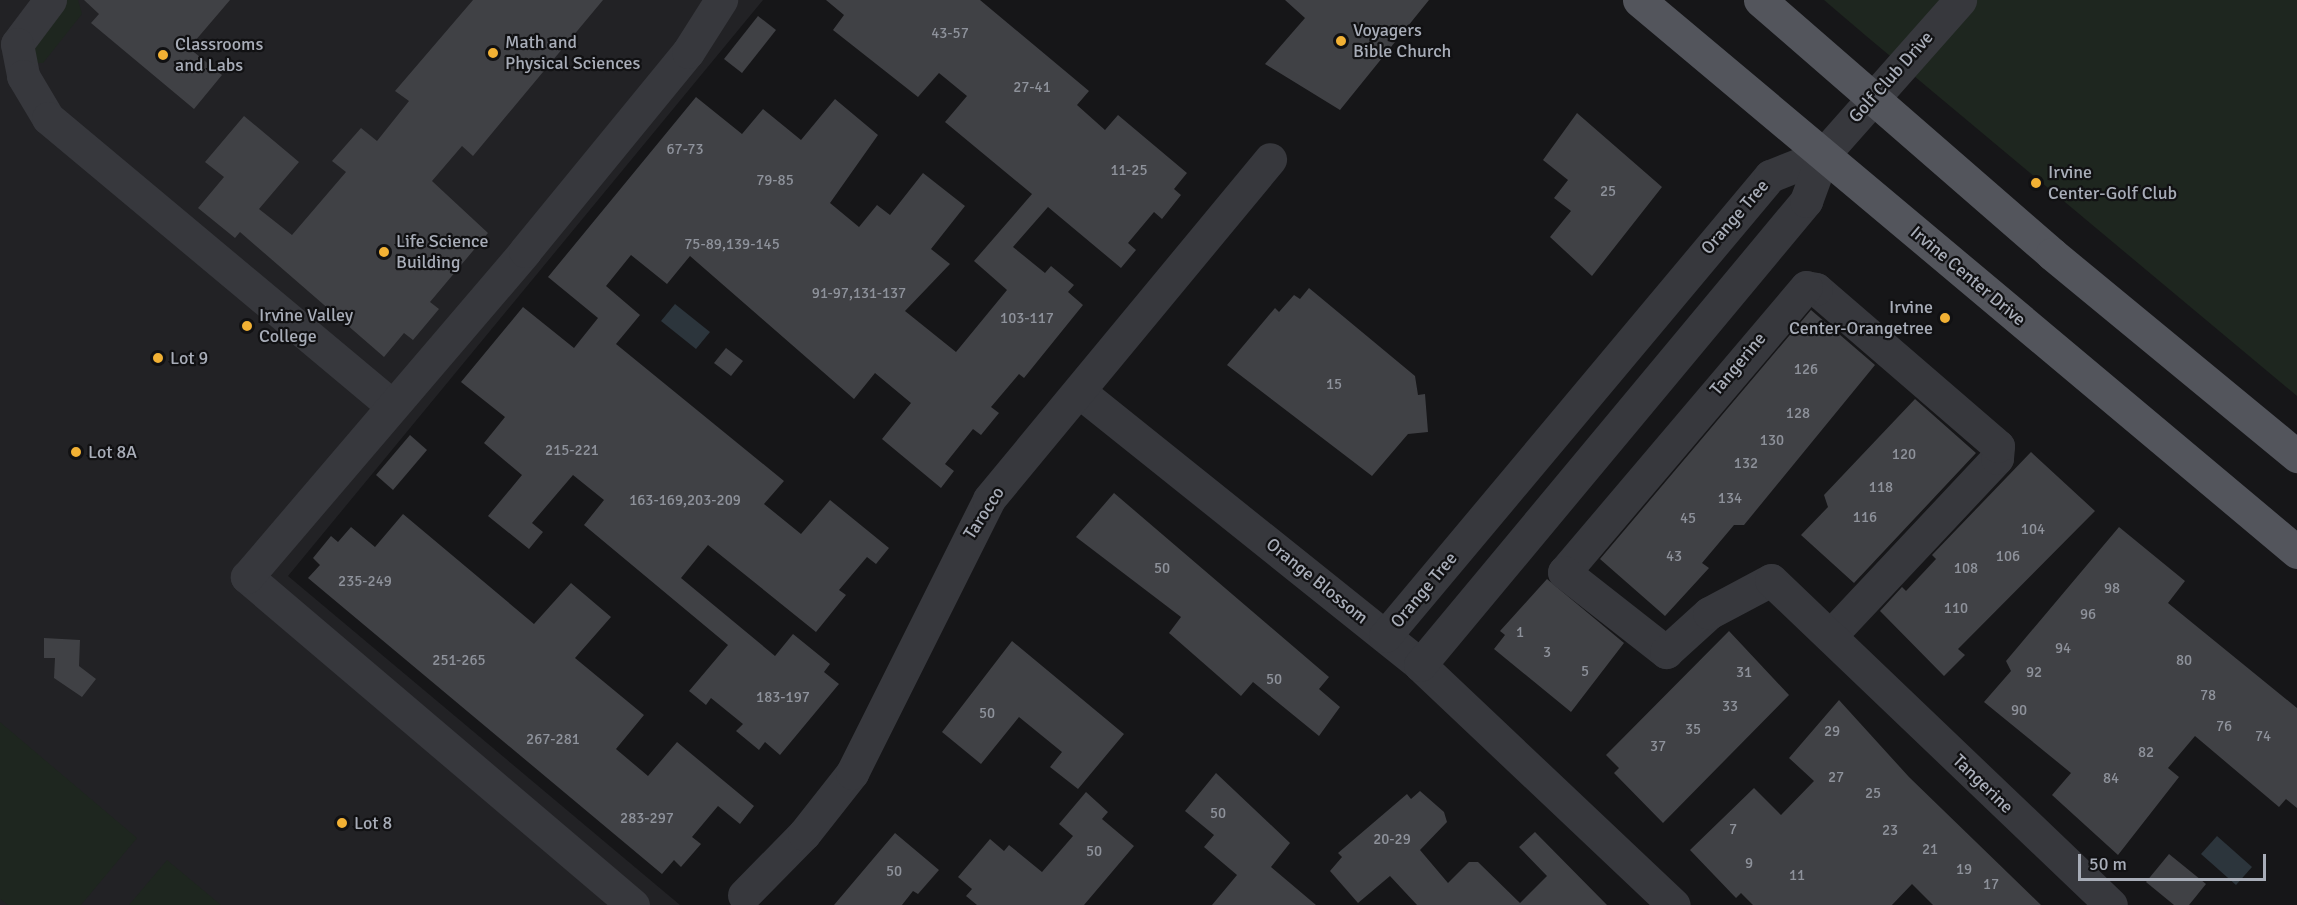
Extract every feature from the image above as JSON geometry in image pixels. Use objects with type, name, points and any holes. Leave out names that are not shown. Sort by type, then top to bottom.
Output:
[{"type":"main road","name":"Irvine Center Drive","points":[[1638,0],[2297,552]]},
{"type":"main road","points":[[1760,0],[1873,95],[2052,254],[2297,456]]},
{"type":"street","points":[[50,0],[16,44],[23,76],[48,118],[393,406]]},
{"type":"street","points":[[633,905],[247,578],[688,52],[721,0]]},
{"type":"street","name":"Golf Club Drive","points":[[1823,155],[1873,95],[1960,0]]},
{"type":"street","points":[[1420,664],[1806,201],[1823,155]]},
{"type":"street","name":"Orange Tree","points":[[1385,636],[1770,176],[1823,155]]},
{"type":"street","name":"Tarocco","points":[[744,895],[804,834],[852,773],[989,499],[1081,393],[1146,303],[1270,159]]},
{"type":"street","name":"Tangerine","points":[[1830,636],[1997,458],[1998,446],[1826,296],[1806,287],[1563,573],[1666,652],[1709,613],[1771,580],[2111,905]]},
{"type":"street","name":"Orange Blossom","points":[[1081,393],[1420,664],[1674,905]]},
{"type":"shaded area","name":"Irvine Valley College","points":[[0,0],[763,0],[288,576],[680,905],[0,905]]},
{"type":"shaded area","points":[[67,0],[78,0],[82,14],[43,63],[34,63],[32,43]]},
{"type":"shaded area","points":[[1824,0],[2297,0],[2297,396],[1865,35]]},
{"type":"shaded area","points":[[675,304],[710,332],[696,349],[661,321]]},
{"type":"shaded area","points":[[0,722],[137,838],[81,905],[8,905],[0,899]]},
{"type":"shaded area","points":[[2217,836],[2252,867],[2236,885],[2201,854]]},
{"type":"shaded area","points":[[167,860],[221,905],[129,905]]},
{"type":"building","name":"Classrooms and Labs","points":[[84,0],[230,0],[189,48],[222,75],[194,109],[91,23],[99,14]]},
{"type":"building","points":[[473,0],[603,0],[473,156],[462,146],[432,181],[488,233],[430,302],[439,309],[413,340],[404,333],[384,357],[240,232],[235,238],[198,208],[224,177],[205,162],[244,116],[299,162],[259,209],[292,235],[346,172],[332,161],[361,128],[377,141],[409,101],[395,91]]},
{"type":"building","points":[[826,0],[980,0],[1089,91],[1077,105],[1105,130],[1118,115],[1187,173],[1174,189],[1181,195],[1162,219],[1154,212],[1128,243],[1136,250],[1121,268],[1048,207],[1013,247],[1045,273],[1051,266],[1074,285],[1068,292],[1083,305],[1024,378],[1019,374],[991,407],[999,413],[981,435],[973,429],[945,464],[954,471],[941,488],[882,439],[911,403],[875,373],[854,399],[690,256],[667,284],[631,255],[606,286],[640,315],[616,344],[784,481],[764,504],[801,534],[830,500],[889,548],[876,564],[867,557],[839,590],[846,595],[816,632],[708,545],[681,578],[775,656],[793,634],[830,664],[824,672],[839,684],[780,755],[765,742],[759,750],[736,731],[743,724],[711,698],[706,705],[689,691],[728,645],[584,525],[604,500],[573,475],[532,523],[543,532],[529,549],[488,516],[522,475],[484,443],[505,417],[461,382],[523,307],[574,348],[598,318],[548,277],[696,97],[742,134],[763,109],[801,140],[835,99],[878,135],[830,203],[859,227],[877,205],[890,215],[923,173],[965,206],[931,249],[950,264],[905,311],[956,352],[1007,290],[974,261],[1032,194],[945,122],[967,96],[939,73],[918,97],[833,30],[844,15]]},
{"type":"building","name":"Voyagers Bible Church","points":[[1285,0],[1429,0],[1340,110],[1265,64],[1305,18]]},
{"type":"building","points":[[758,16],[776,30],[742,73],[724,59]]},
{"type":"building","points":[[1577,113],[1662,187],[1592,276],[1550,237],[1571,211],[1554,198],[1568,180],[1543,160]]},
{"type":"building","points":[[1309,288],[1415,376],[1418,395],[1425,394],[1428,432],[1408,434],[1372,476],[1227,365],[1275,308],[1279,312],[1294,295],[1300,299]]},
{"type":"building","points":[[1811,310],[1875,365],[1744,525],[1734,525],[1702,563],[1709,568],[1665,616],[1600,559]]},
{"type":"building","points":[[726,348],[743,361],[731,376],[714,363]]},
{"type":"building","points":[[1915,399],[1976,453],[1854,583],[1801,535],[1828,507],[1824,495]]},
{"type":"building","points":[[410,435],[427,450],[393,490],[376,475]]},
{"type":"building","points":[[2031,452],[2095,511],[1958,649],[1965,655],[1944,676],[1880,611],[1902,587],[1906,591],[1936,559],[1932,555]]},
{"type":"building","points":[[1114,493],[1329,677],[1319,689],[1340,707],[1319,736],[1253,682],[1241,696],[1169,633],[1181,617],[1076,537]]},
{"type":"building","points":[[403,514],[534,624],[571,583],[611,617],[575,658],[644,715],[616,749],[648,776],[677,742],[754,806],[740,824],[718,806],[692,837],[701,844],[681,867],[674,860],[662,874],[308,578],[320,565],[313,558],[331,536],[338,542],[351,527],[375,547]]},
{"type":"building","points":[[2119,527],[2185,581],[2168,603],[2297,708],[2297,808],[2286,799],[2279,807],[2195,736],[2168,768],[2179,777],[2118,855],[2052,795],[2071,773],[1984,702],[2011,671],[2006,661]]},
{"type":"building","points":[[1547,579],[1624,643],[1571,712],[1494,649],[1505,635],[1500,631]]},
{"type":"building","points":[[1729,631],[1789,695],[1663,823],[1614,773],[1619,768],[1606,755]]},
{"type":"building","points":[[44,638],[80,640],[79,666],[96,679],[82,697],[54,678],[55,658],[44,658]]},
{"type":"building","points":[[1012,641],[1124,734],[1078,789],[1050,767],[1062,752],[1019,717],[981,764],[942,732]]},
{"type":"building","points":[[1839,700],[1909,777],[2041,905],[1933,905],[1912,884],[1892,905],[1753,905],[1741,893],[1736,898],[1690,850],[1754,788],[1781,815],[1814,781],[1789,758]]},
{"type":"building","points":[[1216,773],[1290,843],[1271,867],[1316,905],[1212,905],[1237,875],[1204,847],[1214,835],[1185,811]]},
{"type":"building","points":[[1420,791],[1444,812],[1447,822],[1420,850],[1448,883],[1469,862],[1478,862],[1520,903],[1547,876],[1519,847],[1535,832],[1607,905],[1417,905],[1390,876],[1358,903],[1330,871],[1342,857],[1338,853],[1407,794],[1411,799]]},
{"type":"building","points":[[1086,792],[1108,812],[1102,819],[1134,846],[1084,905],[977,905],[966,896],[972,889],[958,877],[990,839],[1004,851],[1009,845],[1042,872],[1073,836],[1059,824]]},
{"type":"building","points":[[895,833],[939,870],[918,894],[913,891],[902,905],[834,905]]},
{"type":"building","points":[[2169,854],[2206,884],[2189,905],[2174,905],[2146,882]]},
{"type":"place","name":"Voyagers Bible Church","points":[[1341,41]]},
{"type":"place","name":"Math and Physical Sciences","points":[[493,53]]},
{"type":"place","name":"Classrooms and Labs","points":[[163,55]]},
{"type":"place","name":"Irvine Center-Golf Club","points":[[2036,183]]},
{"type":"place","name":"Life Science Building","points":[[384,252]]},
{"type":"place","name":"Irvine Center-Orangetree","points":[[1945,318]]},
{"type":"place","name":"Irvine Valley College","points":[[247,326]]},
{"type":"place","name":"Lot 9","points":[[158,358]]},
{"type":"place","name":"Lot 8A","points":[[76,452]]},
{"type":"place","name":"Lot 8","points":[[342,823]]}]
